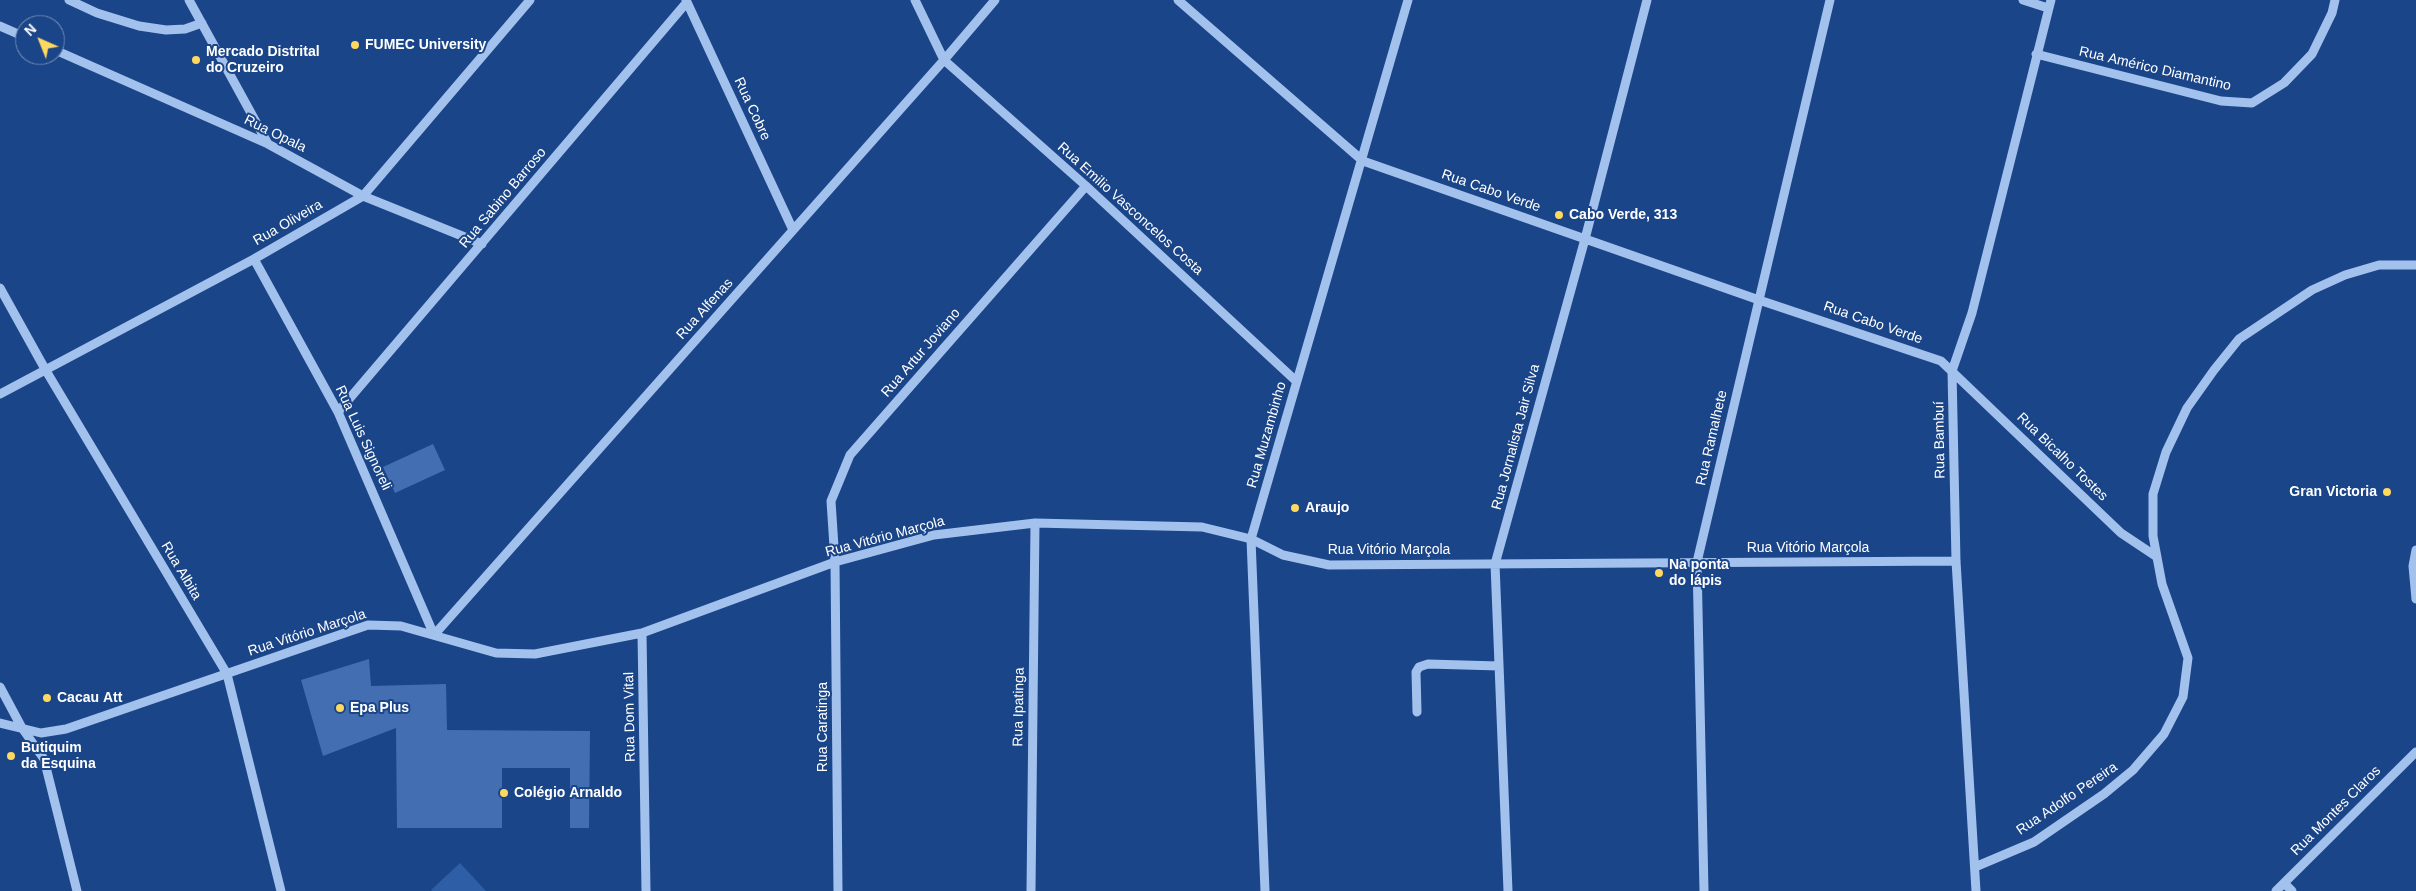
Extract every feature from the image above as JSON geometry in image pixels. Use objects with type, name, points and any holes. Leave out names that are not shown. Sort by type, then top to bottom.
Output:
[{"type":"street","points":[[69,0],[97,13],[139,26],[166,30],[186,29],[202,23]]},
{"type":"street","points":[[189,0],[268,144]]},
{"type":"street","name":"Rua Oliveira","points":[[0,394],[254,258],[363,196],[530,0]]},
{"type":"street","points":[[915,0],[944,60]]},
{"type":"street","name":"Rua Alfenas","points":[[434,635],[944,60],[995,0]]},
{"type":"street","name":"Rua Cabo Verde","points":[[1178,0],[1362,161],[1759,300],[1941,361],[1952,371]]},
{"type":"street","name":"Rua Muzambinho","points":[[1265,891],[1251,539],[1408,0]]},
{"type":"street","name":"Rua Jornalista Jair Silva","points":[[1508,891],[1495,564],[1585,239],[1647,0]]},
{"type":"street","name":"Rua Ramalhete","points":[[1704,891],[1697,562],[1830,0]]},
{"type":"street","points":[[2023,0],[2049,4]]},
{"type":"street","name":"Rua Américo Diamantino","points":[[2036,54],[2221,101],[2252,103],[2284,83],[2312,54],[2332,13],[2335,0]]},
{"type":"street","name":"Rua Cobre","points":[[686,1],[793,230]]},
{"type":"street","name":"Rua Sabino Barroso","points":[[338,412],[686,1]]},
{"type":"street","name":"Rua Bambuí","points":[[1976,891],[1956,561],[1952,371],[1972,313],[2049,4]]},
{"type":"street","points":[[0,26],[15,33]]},
{"type":"street","name":"Rua Opala","points":[[65,54],[268,144],[363,196],[482,244]]},
{"type":"street","name":"Rua Emilio Vasconcelos Costa","points":[[944,60],[1086,186],[1296,380]]},
{"type":"street","name":"Rua Artur Joviano","points":[[835,562],[831,501],[850,455],[1086,186]]},
{"type":"street","name":"Rua Luis Signoreli","points":[[254,258],[338,412],[434,635]]},
{"type":"street","name":"Rua Adolfo Pereira","points":[[1975,867],[2034,842],[2104,794],[2133,770],[2164,734],[2183,697],[2188,658],[2162,584],[2153,536],[2153,494],[2166,452],[2187,408],[2214,370],[2239,339],[2312,290],[2345,275],[2379,265],[2416,265]]},
{"type":"street","name":"Rua Albita","points":[[0,288],[45,369],[227,674],[281,891]]},
{"type":"street","name":"Rua Bicalho Tostes","points":[[1952,371],[2121,533],[2157,557]]},
{"type":"street","name":"Rua Vitório Marçola","points":[[0,723],[41,733],[66,729],[368,625],[401,626],[496,653],[534,654],[642,633],[835,562],[934,535],[1035,523],[1202,527],[1251,539],[1283,555],[1329,565],[1956,561]]},
{"type":"street","name":"Rua Ipatinga","points":[[1031,891],[1035,523]]},
{"type":"street","points":[[2416,550],[2413,566],[2416,599]]},
{"type":"street","name":"Rua Caratinga","points":[[835,562],[838,891]]},
{"type":"street","name":"Rua Dom Vital","points":[[642,633],[646,891]]},
{"type":"street","points":[[1417,712],[1416,672],[1419,667],[1428,664],[1499,666]]},
{"type":"street","points":[[0,687],[22,728],[44,759],[77,891]]},
{"type":"street","name":"Rua Montes Claros","points":[[2276,891],[2416,752]]},
{"type":"street","points":[[2284,883],[2292,891]]},
{"type":"shaded area","points":[[460,863],[486,891],[431,890]]},
{"type":"building","points":[[433,444],[445,470],[395,493],[383,467]]},
{"type":"building","points":[[369,659],[371,686],[446,684],[447,730],[590,731],[589,828],[570,828],[570,768],[502,768],[502,828],[397,828],[396,728],[323,756],[301,680]]},
{"type":"place","name":"FUMEC University","points":[[355,45]]},
{"type":"place","name":"Mercado Distrital do Cruzeiro","points":[[196,60]]},
{"type":"place","name":"Cabo Verde, 313","points":[[1559,215]]},
{"type":"place","name":"Gran Victoria","points":[[2387,492]]},
{"type":"place","name":"Araujo","points":[[1295,508]]},
{"type":"place","name":"Na ponta do lápis","points":[[1659,573]]},
{"type":"place","name":"Cacau Att","points":[[47,698]]},
{"type":"place","name":"Epa Plus","points":[[340,708]]},
{"type":"place","name":"Butiquim da Esquina","points":[[11,756]]},
{"type":"place","name":"Colégio Arnaldo","points":[[504,793]]}]
